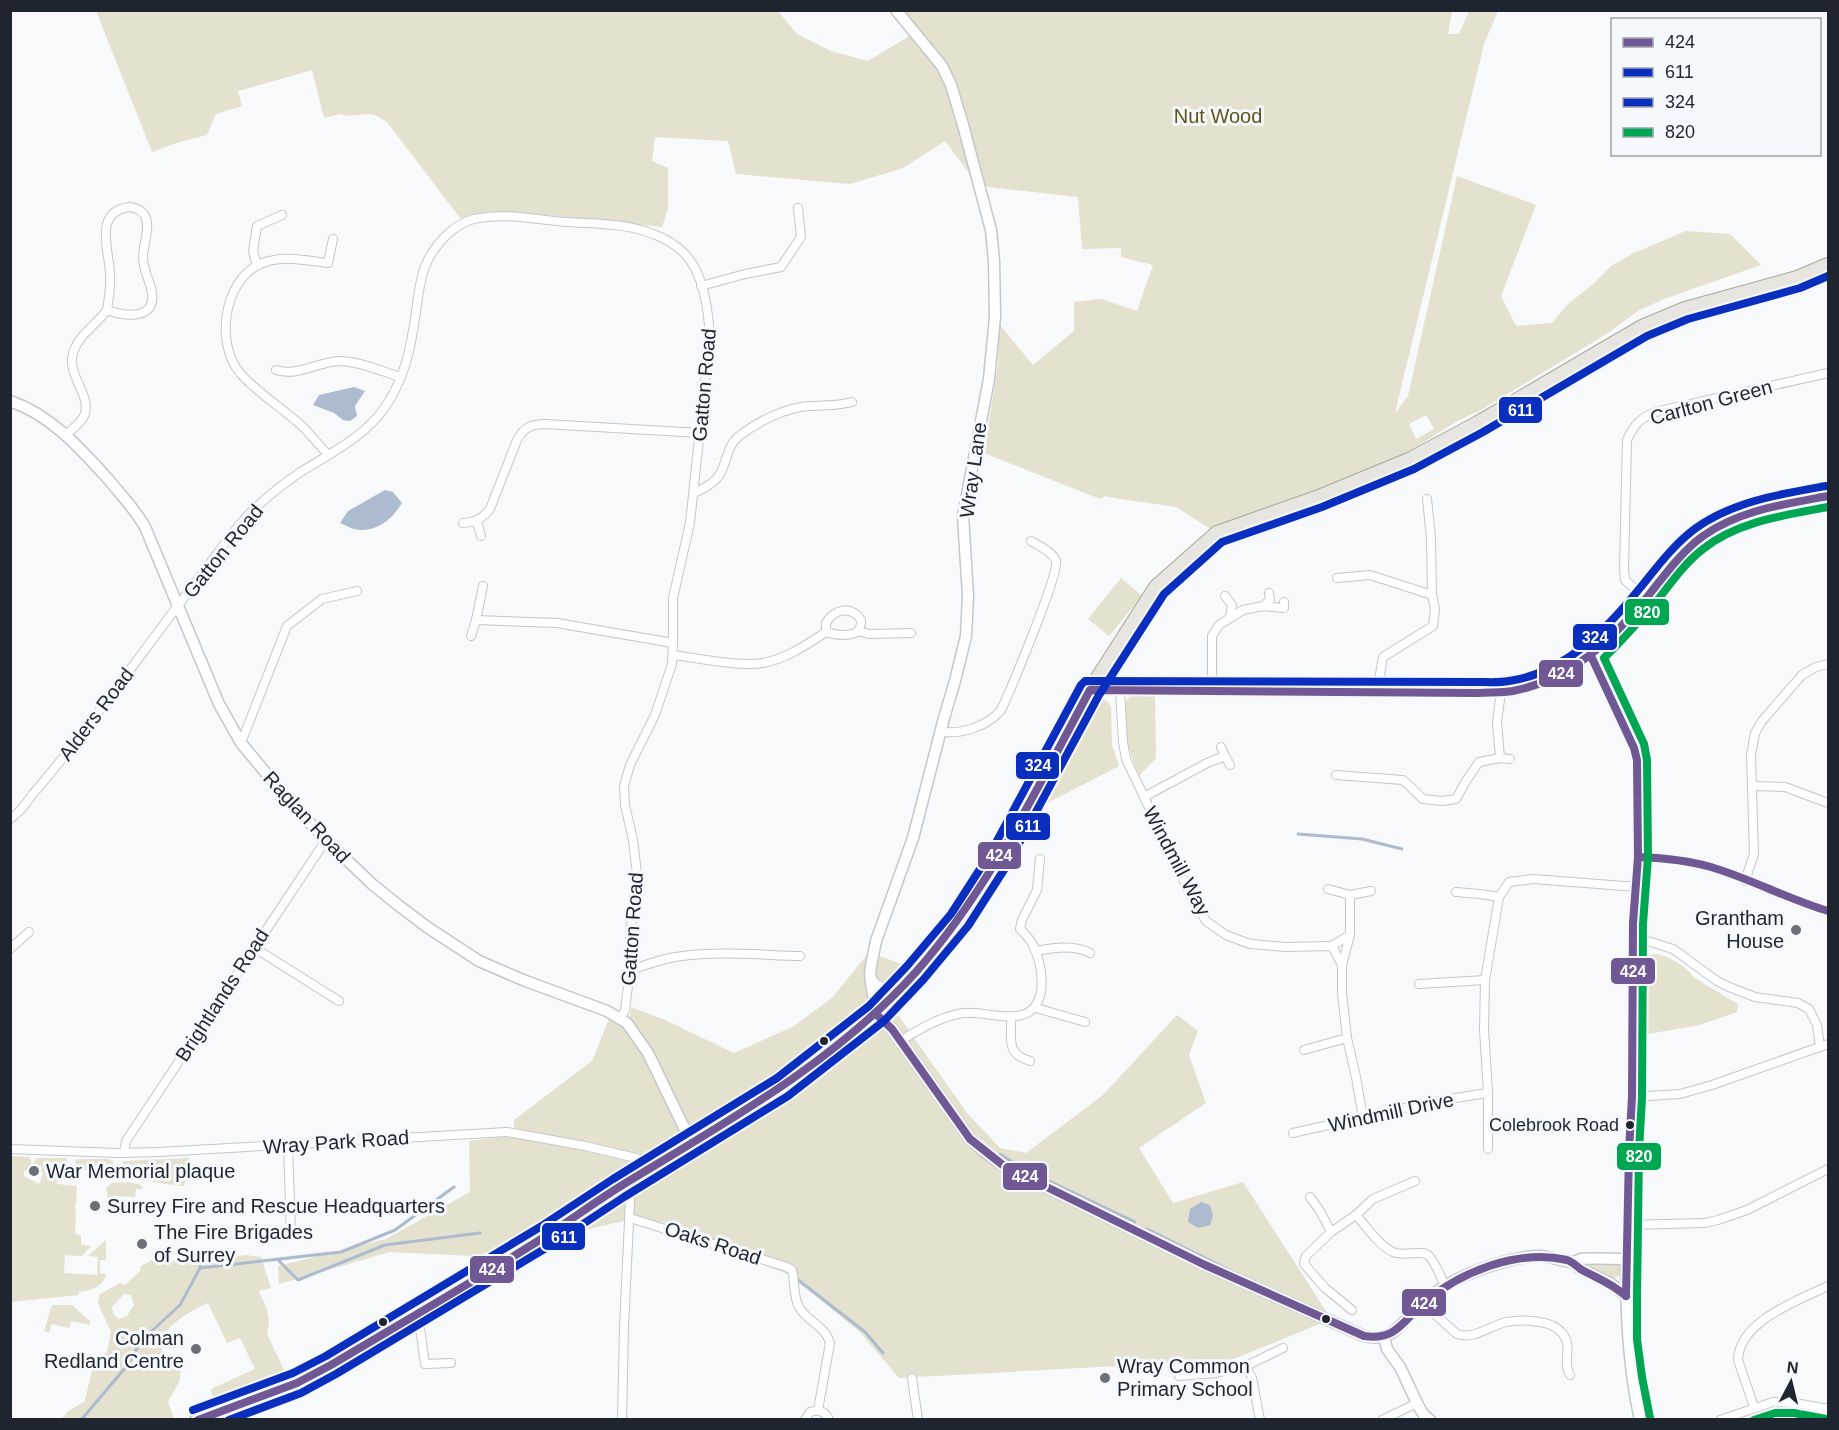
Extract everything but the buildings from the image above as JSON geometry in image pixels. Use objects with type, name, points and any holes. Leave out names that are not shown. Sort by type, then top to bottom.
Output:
[{"type":"main road","points":[[197,1419],[297,1383],[418,1314],[546,1236],[631,1179],[794,1080],[876,1014],[920,967],[959,920],[1000,857],[1090,690],[1156,587],[1217,532],[1318,498],[1409,460],[1478,423],[1642,327],[1685,309],[1797,278],[1828,265]]},
{"type":"street","name":"Wray Lane","points":[[876,1014],[870,976],[876,941],[913,838],[966,636],[968,597],[963,516],[990,368],[995,317],[991,231],[951,85],[942,66],[896,10]]},
{"type":"street","points":[[66,435],[82,421],[86,404],[72,368],[74,350],[107,310],[110,271],[105,243],[107,226],[111,217],[122,208],[137,208],[146,218],[143,266],[153,295],[152,302],[144,313],[138,315],[107,310]]},
{"type":"street","points":[[701,286],[781,267],[801,237],[798,208]]},
{"type":"street","points":[[257,266],[253,251],[257,226],[282,215]]},
{"type":"street","name":"Gatton Road","points":[[178,606],[251,512],[274,491],[344,446],[366,428],[385,407],[400,376],[412,337],[417,293],[424,266],[447,235],[460,225],[475,219],[504,216],[615,226],[652,233],[672,243],[686,255],[694,266],[701,286],[709,318],[710,336],[690,523],[673,598],[673,655],[669,675],[655,715],[630,765],[624,786],[625,805],[638,875],[636,904],[630,930],[630,970],[625,1010],[621,1018]]},
{"type":"street","points":[[328,455],[303,428],[240,373],[227,346],[225,333],[230,300],[238,284],[250,271],[267,261],[286,258],[328,263],[333,239]]},
{"type":"street","points":[[276,370],[292,373],[339,361],[351,362],[400,376]]},
{"type":"street","name":"Carlton Green","points":[[1645,598],[1625,580],[1623,569],[1627,440],[1634,426],[1655,412],[1828,373]]},
{"type":"street","points":[[694,493],[719,476],[731,445],[737,438],[768,417],[808,406],[852,402]]},
{"type":"street","name":"Raglan Road","points":[[11,404],[40,415],[66,435],[139,516],[219,704],[241,743],[289,801],[372,884],[427,927],[479,961],[621,1018],[632,1029],[648,1053],[691,1142]]},
{"type":"street","points":[[463,523],[477,521],[490,509],[517,440],[527,427],[545,424],[700,433]]},
{"type":"street","points":[[1090,690],[1382,693],[1514,691],[1544,682],[1591,656],[1621,628],[1681,555],[1705,534],[1752,513],[1828,496]]},
{"type":"street","points":[[1382,693],[1380,674],[1383,657],[1432,626],[1435,609],[1432,595],[1431,538],[1427,499]]},
{"type":"street","points":[[477,521],[480,536]]},
{"type":"street","points":[[940,732],[968,730],[992,720],[1001,710],[1044,604],[1055,569],[1056,561],[1052,555],[1031,541]]},
{"type":"street","points":[[1337,578],[1370,575],[1432,595]]},
{"type":"street","points":[[471,636],[483,586]]},
{"type":"street","points":[[241,743],[287,626],[322,599],[357,591]]},
{"type":"street","points":[[1263,606],[1270,600],[1269,592]]},
{"type":"street","points":[[1225,596],[1232,605],[1230,617]]},
{"type":"street","points":[[1212,690],[1212,636],[1219,625],[1243,610],[1263,606],[1284,608],[1284,602]]},
{"type":"street","name":"Alders Road","points":[[10,819],[92,721],[178,606]]},
{"type":"street","points":[[826,632],[825,627],[829,618],[834,613],[846,610],[855,613],[861,620],[858,631]]},
{"type":"street","points":[[476,620],[557,623],[673,643]]},
{"type":"street","points":[[673,655],[761,664],[800,649],[826,632],[836,635],[858,631],[869,634],[911,633]]},
{"type":"street","points":[[1591,656],[1634,748],[1637,760],[1638,857],[1632,936],[1632,1096],[1626,1296],[1628,1350],[1640,1419]]},
{"type":"street","points":[[1745,881],[1754,854],[1752,748],[1759,725],[1802,675],[1816,667],[1828,664]]},
{"type":"street","name":"Windmill Way","points":[[1120,690],[1126,759],[1192,898],[1206,921],[1226,935],[1250,944],[1332,946]]},
{"type":"street","points":[[1500,758],[1497,722],[1501,692]]},
{"type":"street","points":[[1221,747],[1230,765]]},
{"type":"street","points":[[1144,797],[1225,756]]},
{"type":"street","points":[[1336,775],[1403,780],[1423,799],[1442,801],[1456,799],[1479,762],[1500,758],[1510,759]]},
{"type":"street","points":[[1752,786],[1785,786],[1828,803]]},
{"type":"street","name":"Brightlands Road","points":[[124,1153],[126,1141],[326,840]]},
{"type":"street","points":[[1638,857],[1668,858],[1718,870],[1798,902],[1828,911]]},
{"type":"street","points":[[900,1041],[927,1025],[963,1013],[1011,1016],[1023,1015],[1036,1008],[1041,999],[1041,974],[1032,942],[1020,929],[1037,890],[1040,859]]},
{"type":"street","points":[[1488,1149],[1485,980],[1499,897],[1509,882],[1533,879],[1637,887]]},
{"type":"street","points":[[1328,889],[1350,895],[1371,891]]},
{"type":"street","points":[[1456,892],[1499,897]]},
{"type":"street","points":[[1350,895],[1350,935],[1342,965],[1341,993],[1347,1038],[1363,1118]]},
{"type":"street","points":[[10,949],[29,932]]},
{"type":"street","points":[[1342,965],[1332,946],[1350,935]]},
{"type":"street","points":[[1632,936],[1674,949],[1717,981],[1730,987],[1755,997],[1798,1003],[1809,1009],[1824,1046],[1680,1094],[1632,1096]]},
{"type":"street","points":[[253,947],[339,1001]]},
{"type":"street","points":[[1035,951],[1062,947],[1085,950],[1090,953]]},
{"type":"street","points":[[630,970],[670,958],[693,955],[800,956]]},
{"type":"street","points":[[870,976],[876,984],[896,993]]},
{"type":"street","points":[[1419,984],[1485,980]]},
{"type":"street","points":[[1036,1008],[1085,1022]]},
{"type":"street","points":[[876,1014],[892,1029],[970,1139],[1004,1166],[1206,1265],[1371,1338],[1384,1337],[1398,1329],[1422,1304],[1445,1286],[1479,1270],[1521,1258],[1546,1256],[1572,1262],[1579,1268],[1610,1283],[1626,1296]]},
{"type":"street","points":[[1011,1016],[1013,1051],[1018,1058],[1030,1061]]},
{"type":"street","points":[[1304,1050],[1347,1038]]},
{"type":"street","name":"Windmill Drive","points":[[1293,1133],[1405,1107],[1488,1093]]},
{"type":"street","name":"Wray Park Road","points":[[10,1149],[124,1153],[191,1151],[507,1132],[585,1146],[657,1163]]},
{"type":"street","points":[[288,1144],[291,1233]]},
{"type":"street","points":[[1629,1225],[1718,1220],[1747,1210],[1828,1169]]},
{"type":"street","points":[[622,1419],[631,1179]]},
{"type":"street","points":[[1352,1310],[1325,1288],[1304,1264],[1306,1256],[1331,1232],[1356,1215],[1373,1199],[1415,1181]]},
{"type":"street","points":[[1310,1197],[1331,1232]]},
{"type":"street","points":[[1356,1215],[1378,1241],[1393,1252],[1405,1255],[1423,1252],[1429,1255],[1445,1286]]},
{"type":"street","name":"Oaks Road","points":[[630,1218],[787,1267],[793,1273],[798,1306],[826,1332],[830,1343],[818,1410]]},
{"type":"street","points":[[1572,1262],[1579,1259],[1626,1259]]},
{"type":"street","points":[[1754,1407],[1738,1360],[1743,1340],[1780,1309],[1828,1286]]},
{"type":"street","points":[[1422,1304],[1456,1334],[1463,1336],[1471,1336],[1506,1322],[1520,1320],[1552,1325],[1568,1343],[1567,1367],[1570,1375]]},
{"type":"street","points":[[418,1314],[425,1364],[451,1363]]},
{"type":"street","points":[[1384,1337],[1387,1349],[1400,1367],[1416,1403],[1423,1414],[1430,1419]]},
{"type":"street","points":[[1179,1376],[1215,1373],[1246,1366],[1283,1348]]},
{"type":"street","points":[[1246,1366],[1252,1378],[1260,1419]]},
{"type":"street","points":[[912,1378],[918,1419]]},
{"type":"street","points":[[1720,1419],[1765,1404],[1784,1402],[1826,1409],[1821,1419]]},
{"type":"street","points":[[1382,1419],[1416,1403]]},
{"type":"street","points":[[805,1419],[810,1412],[818,1410],[825,1413],[829,1419]]},
{"type":"green space","name":"Nut Wood","points":[[96,11],[778,11],[797,34],[831,51],[868,61],[911,35],[889,11],[1452,11],[1448,34],[1459,34],[1469,11],[1498,11],[1484,44],[1395,413],[1408,396],[1457,176],[1536,205],[1501,296],[1516,326],[1552,323],[1568,304],[1611,266],[1634,253],[1686,231],[1730,234],[1761,265],[1664,299],[1638,311],[1608,333],[1481,410],[1459,420],[1394,461],[1217,533],[1176,507],[1106,496],[1100,499],[984,453],[998,364],[1000,325],[1033,365],[1074,331],[1074,302],[1101,299],[1137,311],[1153,265],[1121,257],[1121,248],[1082,249],[1078,197],[988,187],[973,178],[945,141],[903,168],[850,184],[736,174],[728,141],[655,137],[652,161],[668,168],[668,209],[662,227],[516,212],[460,218],[387,122],[375,115],[367,114],[347,116],[340,114],[324,118],[312,70],[238,91],[242,106],[216,114],[207,135],[152,152]],"holes":[[[1426,415],[1434,429],[1416,439],[1409,424]]]},
{"type":"green space","points":[[1121,578],[1142,596],[1109,636],[1088,619]]},
{"type":"green space","points":[[1130,696],[1155,696],[1156,758],[1139,776],[1129,749],[1124,720],[1126,701]]},
{"type":"green space","points":[[1091,699],[1107,701],[1111,707],[1112,745],[1119,766],[1026,814]]},
{"type":"green space","points":[[869,952],[909,967],[895,981],[889,982],[884,995],[967,1113],[1000,1148],[1026,1153],[1103,1095],[1177,1015],[1198,1031],[1189,1055],[1206,1103],[1139,1148],[1173,1203],[1243,1182],[1331,1319],[1234,1359],[1225,1360],[1226,1362],[1208,1361],[899,1378],[860,1332],[791,1276],[664,1222],[623,1221],[555,1237],[545,1220],[494,1257],[390,1252],[279,1284],[278,1266],[386,1239],[470,1192],[469,1141],[499,1137],[514,1129],[514,1120],[592,1061],[609,1019],[630,1019],[631,1007],[665,1020],[734,1053],[794,1026],[832,998]]},
{"type":"green space","points":[[1658,954],[1677,962],[1693,977],[1738,1004],[1737,1012],[1700,1025],[1642,1035],[1644,959],[1648,955]]},
{"type":"green space","points":[[10,1156],[29,1157],[32,1162],[24,1171],[24,1176],[39,1184],[43,1174],[42,1167],[33,1163],[37,1158],[66,1158],[71,1174],[69,1180],[59,1178],[57,1184],[77,1186],[74,1208],[76,1210],[75,1234],[81,1235],[81,1245],[91,1246],[82,1256],[65,1255],[64,1273],[97,1275],[98,1257],[88,1256],[106,1240],[106,1260],[100,1260],[100,1273],[106,1274],[96,1288],[79,1292],[78,1295],[11,1302]]},
{"type":"green space","points":[[189,1158],[189,1171],[184,1186],[137,1178],[127,1174],[123,1166],[123,1161]]},
{"type":"green space","points":[[77,1159],[107,1159],[113,1161],[113,1168],[108,1172],[92,1172],[78,1168],[75,1162]]},
{"type":"green space","points":[[128,1182],[141,1185],[143,1189],[136,1189],[135,1197],[112,1196],[112,1199],[108,1198],[106,1188],[112,1183]]},
{"type":"green space","points":[[246,1255],[261,1257],[271,1288],[259,1291],[267,1309],[269,1323],[267,1334],[284,1370],[261,1386],[214,1405],[211,1389],[255,1369],[240,1338],[227,1343],[208,1303],[169,1328],[162,1339],[165,1364],[175,1363],[181,1372],[179,1382],[168,1402],[174,1419],[63,1419],[68,1411],[84,1402],[93,1368],[107,1352],[111,1332],[98,1303],[100,1294],[120,1283],[125,1285],[140,1271],[141,1266],[154,1259],[167,1258],[170,1262],[201,1256],[211,1260]],"holes":[[[124,1294],[131,1295],[134,1305],[127,1316],[119,1319],[113,1314],[112,1307]]]},
{"type":"green space","points":[[1590,1264],[1616,1264],[1620,1266],[1621,1274],[1614,1279],[1590,1267]]},
{"type":"green space","points":[[52,1305],[72,1305],[90,1321],[90,1325],[72,1321],[69,1328],[52,1324],[49,1332],[44,1331]]},
{"type":"water","points":[[354,387],[365,391],[355,406],[357,416],[350,421],[343,420],[334,413],[313,405],[319,395]]},
{"type":"water","points":[[385,490],[393,492],[402,503],[388,520],[375,527],[361,530],[340,523],[348,511]]},
{"type":"water","points":[[1201,1202],[1210,1205],[1213,1215],[1210,1225],[1198,1228],[1188,1222],[1190,1209]]},
{"type":"waterway","points":[[1298,834],[1362,839],[1402,849]]},
{"type":"waterway","points":[[1000,1154],[1022,1168],[1135,1222]]},
{"type":"waterway","points":[[200,1268],[341,1252],[395,1230],[454,1187]]},
{"type":"waterway","points":[[1147,1229],[1239,1275]]},
{"type":"waterway","points":[[279,1261],[298,1280],[385,1245],[480,1233]]},
{"type":"waterway","points":[[81,1420],[126,1367],[142,1340],[180,1305],[200,1268],[201,1257]]},
{"type":"waterway","points":[[797,1279],[865,1332],[883,1353]]},
{"type":"transit line","name":"611","points":[[229,1420],[301,1393],[336,1374],[551,1245],[788,1096],[884,1021],[923,980],[968,926],[1009,862],[1099,695],[1164,594],[1222,542],[1322,507],[1414,469],[1483,432],[1647,336],[1688,319],[1800,288],[1828,276]]},
{"type":"transit line","name":"324","points":[[193,1410],[293,1373],[326,1356],[540,1227],[777,1078],[869,1006],[951,914],[991,852],[1085,681],[1493,682],[1529,676],[1566,659],[1598,634],[1627,604],[1673,548],[1696,528],[1742,505],[1826,486]]},
{"type":"transit line","name":"424","points":[[198,1420],[297,1383],[331,1365],[519,1253],[614,1190],[740,1114],[850,1035],[915,973],[966,908],[1031,801],[1090,690],[1477,693],[1508,692],[1534,686],[1572,668],[1605,642],[1634,612],[1680,556],[1703,536],[1747,514],[1779,505],[1828,496]]},
{"type":"transit line","name":"820","points":[[1650,1418],[1637,1339],[1643,924],[1648,857],[1647,760],[1644,744],[1604,658],[1640,621],[1685,565],[1717,539],[1763,520],[1828,507]]},
{"type":"transit line","name":"424","points":[[1591,656],[1634,748],[1637,760],[1638,857],[1633,923],[1632,1097],[1626,1296]]},
{"type":"transit line","name":"424","points":[[1638,857],[1675,860],[1711,867],[1828,911]]},
{"type":"transit line","name":"424","points":[[876,1014],[892,1029],[970,1139],[1004,1166],[1205,1265],[1364,1336],[1375,1337],[1392,1332],[1425,1302],[1456,1281],[1473,1272],[1510,1260],[1548,1257],[1567,1260],[1610,1284],[1626,1296]]},
{"type":"transit line","name":"820","points":[[1754,1420],[1775,1413],[1794,1413],[1826,1419]]},
{"type":"place","name":"Grantham House","points":[[1796,930]]},
{"type":"place","name":"Colebrook Road","points":[[1630,1125]]},
{"type":"place","name":"War Memorial plaque","points":[[34,1171]]},
{"type":"place","name":"Surrey Fire and Rescue Headquarters","points":[[95,1206]]},
{"type":"place","name":"The Fire Brigades of Surrey","points":[[142,1244]]},
{"type":"place","name":"Colman Redland Centre","points":[[196,1349]]},
{"type":"place","name":"Wray Common Primary School","points":[[1105,1378]]}]
